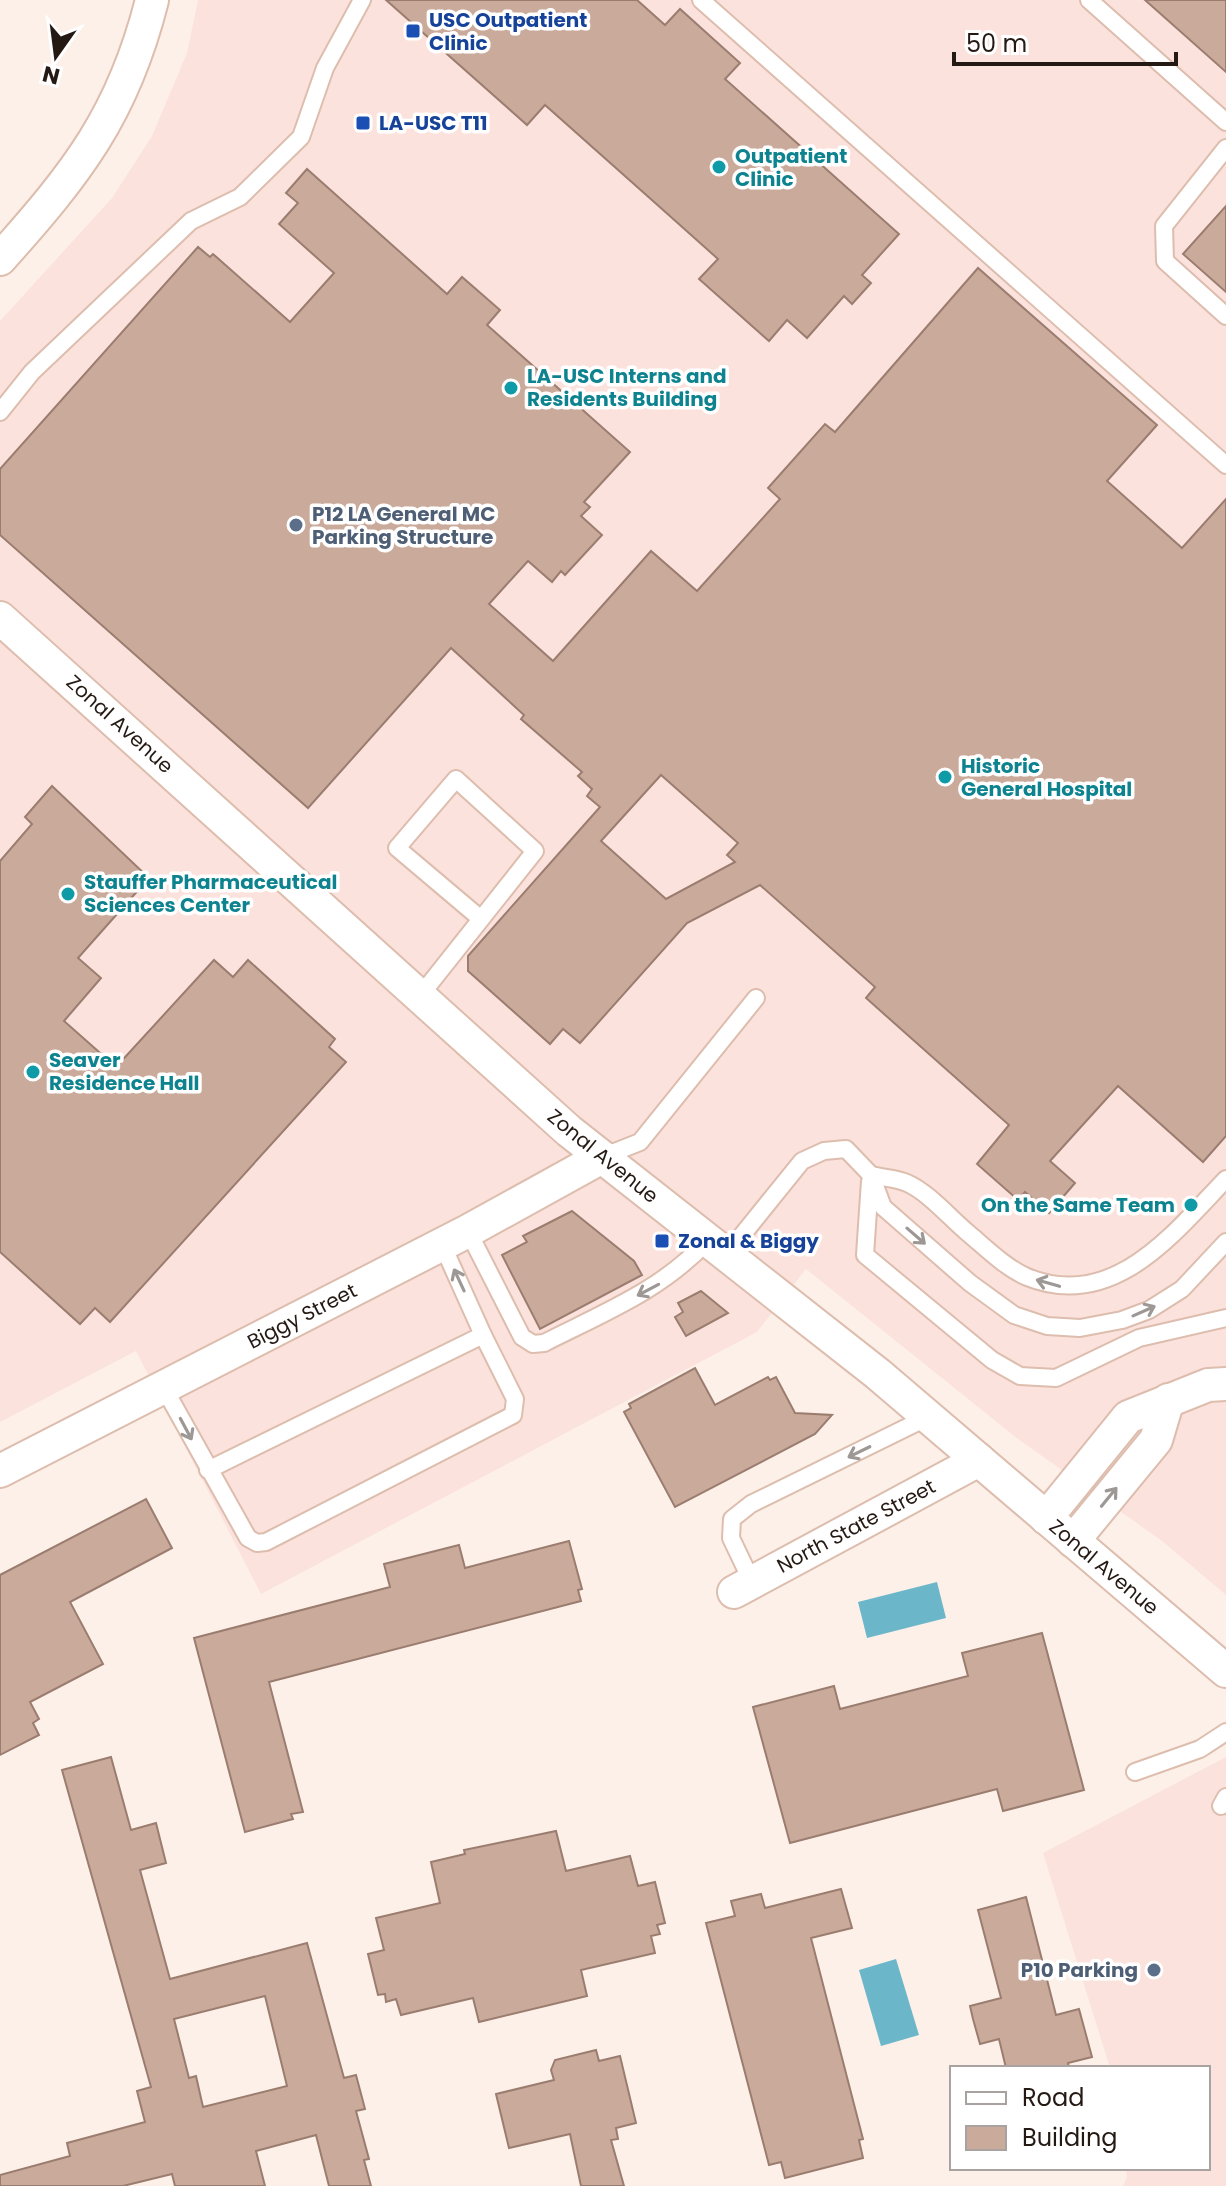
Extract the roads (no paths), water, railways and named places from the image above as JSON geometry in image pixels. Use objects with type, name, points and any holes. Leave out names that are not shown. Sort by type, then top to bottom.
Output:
[{"type":"street","points":[[0,259],[59,193],[106,125],[140,46],[152,0]]},
{"type":"street","name":"Zonal Avenue","points":[[0,618],[602,1157],[928,1417],[1226,1671]]},
{"type":"street","name":"Biggy Street","points":[[0,1471],[455,1237],[602,1157]]},
{"type":"street","points":[[1046,1518],[1128,1417],[1208,1385],[1226,1384]]},
{"type":"street","points":[[1073,1541],[1156,1440],[1168,1400]]},
{"type":"street","name":"North State Street","points":[[743,1587],[979,1460]]},
{"type":"lane","points":[[0,412],[32,372],[191,221],[240,197],[301,137],[325,68],[362,0]]},
{"type":"lane","points":[[701,0],[1226,465]]},
{"type":"lane","points":[[1089,0],[1226,122]]},
{"type":"lane","points":[[1226,148],[1164,226],[1165,261],[1226,316]]},
{"type":"lane","points":[[420,996],[535,851],[456,779],[397,848],[481,919]]},
{"type":"lane","points":[[602,1157],[640,1142],[756,998]]},
{"type":"lane","points":[[455,1237],[522,1337],[533,1344],[544,1343],[658,1286],[717,1248],[802,1161],[824,1151],[846,1149],[871,1175],[883,1207],[970,1283],[1014,1315],[1047,1326],[1080,1328],[1122,1320],[1149,1310],[1182,1289],[1226,1242]]},
{"type":"lane","points":[[871,1175],[908,1183],[997,1258],[1026,1276],[1061,1287],[1093,1285],[1122,1274],[1157,1250],[1226,1179]]},
{"type":"lane","points":[[871,1175],[865,1255],[992,1360],[1020,1376],[1056,1378],[1139,1338],[1226,1318]]},
{"type":"lane","points":[[164,1388],[248,1538],[257,1543],[266,1542],[513,1415],[515,1399],[476,1317],[455,1237]]},
{"type":"lane","points":[[208,1470],[483,1335]]},
{"type":"lane","points":[[743,1587],[731,1538],[732,1519],[751,1504],[928,1417]]},
{"type":"lane","points":[[1135,1772],[1200,1749],[1226,1732]]},
{"type":"water","points":[[937,1582],[946,1618],[867,1638],[858,1602]]},
{"type":"water","points":[[896,1959],[919,2035],[881,2046],[859,1970]]},
{"type":"place","name":"USC Outpatient Clinic","points":[[413,31]]},
{"type":"place","name":"LA-USC T11","points":[[363,123]]},
{"type":"place","name":"Outpatient Clinic","points":[[719,167]]},
{"type":"place","name":"LA-USC Interns and Residents Building","points":[[511,388]]},
{"type":"place","name":"P12 LA General MC Parking Structure","points":[[296,525]]},
{"type":"place","name":"Historic General Hospital","points":[[945,777]]},
{"type":"place","name":"Stauffer Pharmaceutical Sciences Center","points":[[68,894]]},
{"type":"place","name":"Seaver Residence Hall","points":[[33,1072]]},
{"type":"place","name":"On the Same Team","points":[[1191,1205]]},
{"type":"place","name":"Zonal & Biggy","points":[[662,1241]]},
{"type":"place","name":"P10 Parking","points":[[1154,1970]]}]
